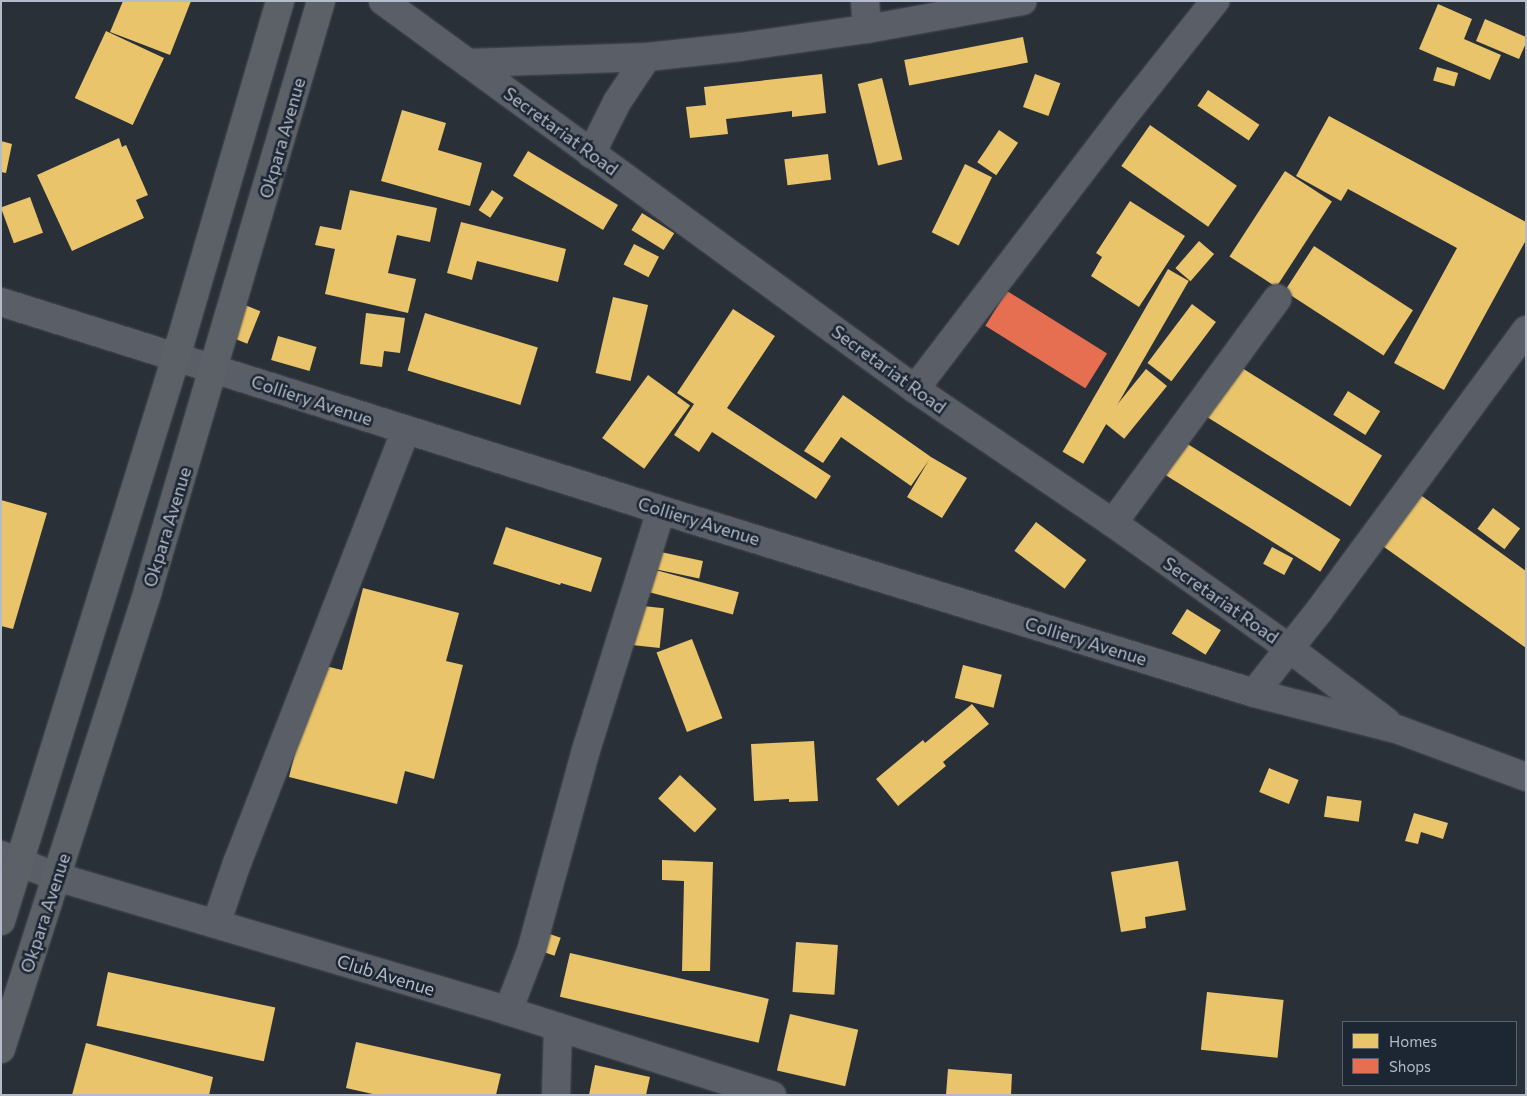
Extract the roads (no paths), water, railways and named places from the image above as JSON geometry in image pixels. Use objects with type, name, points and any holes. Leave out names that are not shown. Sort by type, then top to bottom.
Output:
[{"type":"main road","points":[[1,921],[11,858],[176,357],[280,1]]},
{"type":"main road","name":"Okpara Avenue","points":[[1,1049],[148,590],[215,369],[322,1]]},
{"type":"street","name":"Secretariat Road","points":[[383,1],[915,389],[1113,523],[1290,649],[1399,730]]},
{"type":"street","points":[[865,1],[867,30]]},
{"type":"street","points":[[468,63],[647,57],[867,30],[1023,1]]},
{"type":"street","points":[[915,389],[1130,108],[1215,1]]},
{"type":"street","points":[[591,154],[617,102],[647,57]]},
{"type":"street","points":[[1113,523],[1277,299]]},
{"type":"street","name":"Colliery Avenue","points":[[1,302],[662,510],[1254,692],[1399,730]]},
{"type":"street","points":[[1254,692],[1290,649],[1526,330]]},
{"type":"street","points":[[216,924],[246,837],[327,628],[383,494],[406,430]]},
{"type":"street","points":[[508,1011],[531,951],[586,750],[662,510]]},
{"type":"street","points":[[1399,730],[1526,777]]},
{"type":"street","name":"Club Avenue","points":[[11,858],[57,877],[508,1011],[772,1095]]},
{"type":"street","points":[[556,1095],[558,1027]]}]
